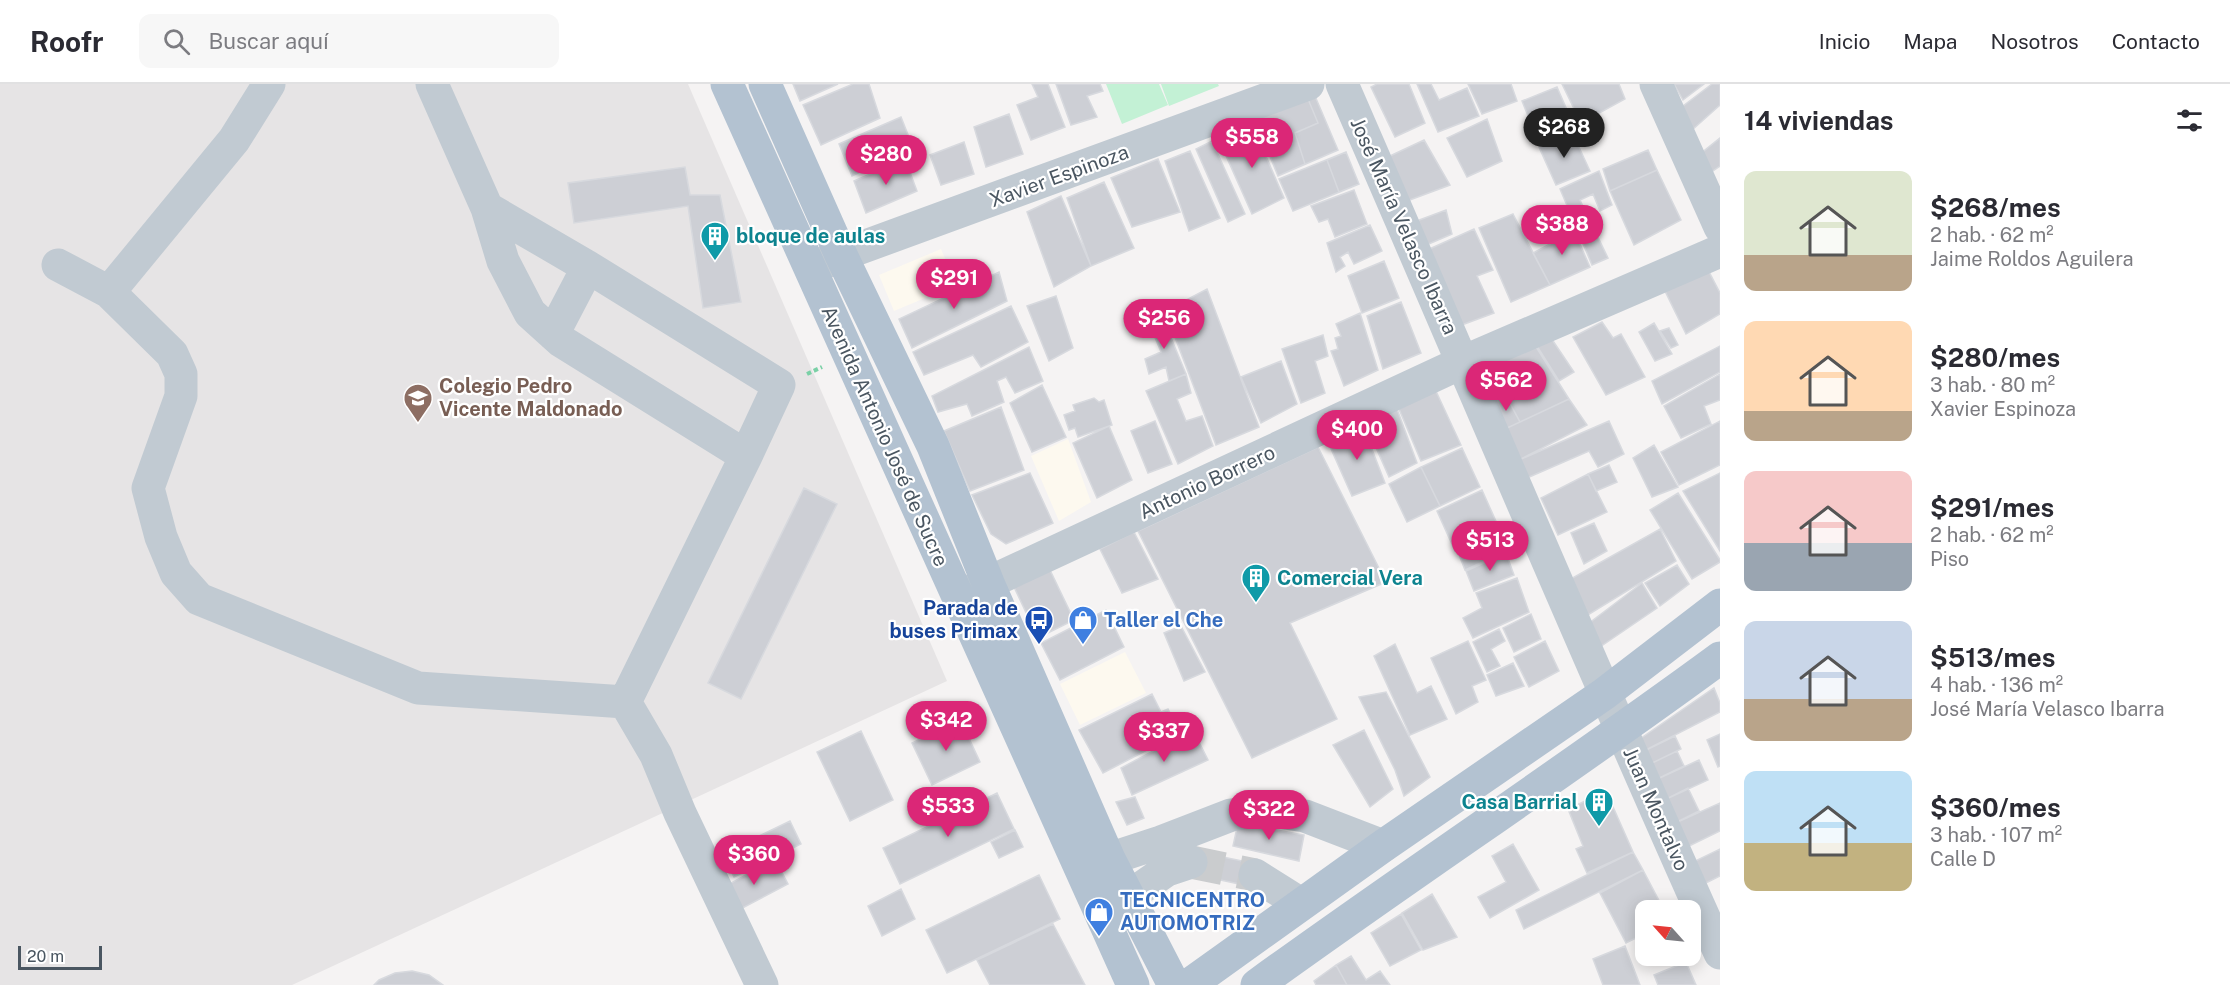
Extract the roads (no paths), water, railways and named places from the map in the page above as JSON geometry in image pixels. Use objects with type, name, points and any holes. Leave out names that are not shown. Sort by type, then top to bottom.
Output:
[{"type":"main road","name":"Avenida Antonio José de Sucre","points":[[727,84],[1133,985]]},
{"type":"main road","name":"Avenida Antonio José de Sucre","points":[[765,84],[841,255],[933,446],[988,583],[1109,860],[1174,985]]},
{"type":"main road","points":[[1189,985],[1383,846],[1604,694],[1720,605]]},
{"type":"main road","points":[[1257,985],[1357,913],[1621,732],[1720,658]]},
{"type":"street","points":[[109,292],[234,140],[269,84]]},
{"type":"street","points":[[432,84],[486,208],[503,261],[530,313],[561,341],[746,456]]},
{"type":"street","name":"Xavier Espinoza","points":[[810,270],[841,255],[1308,84]]},
{"type":"street","name":"José María Velasco Ibarra","points":[[1342,84],[1621,732]]},
{"type":"street","points":[[1656,84],[1720,227]]},
{"type":"street","points":[[486,208],[588,267],[779,385],[625,702]]},
{"type":"street","name":"Antonio Borrero","points":[[958,597],[1463,362],[1720,251]]},
{"type":"street","points":[[58,265],[109,292],[172,354],[181,374],[181,396],[148,488],[161,537],[176,573],[199,599],[418,688],[625,702]]},
{"type":"street","points":[[552,334],[588,267]]},
{"type":"street","points":[[625,702],[656,755],[680,813],[762,985]]},
{"type":"street","name":"Juan Montalvo","points":[[1621,732],[1720,953]]},
{"type":"street","points":[[1109,860],[1231,815],[1267,810],[1305,816],[1383,846]]},
{"type":"street","points":[[1128,897],[1167,870],[1191,862]]},
{"type":"street","points":[[1255,875],[1301,904]]},
{"type":"tunnel","points":[[1191,862],[1255,875]]},
{"type":"place","name":"bloque de aulas","points":[[715,262]]},
{"type":"place","name":"Colegio Pedro Vicente Maldonado","points":[[418,424]]},
{"type":"place","name":"Comercial Vera","points":[[1256,604]]},
{"type":"place","name":"Parada de buses Primax","points":[[1039,646]]},
{"type":"place","name":"Taller el Che","points":[[1083,646]]},
{"type":"place","name":"Casa Barrial","points":[[1599,828]]},
{"type":"place","name":"TECNICENTRO AUTOMOTRIZ","points":[[1099,938]]}]
